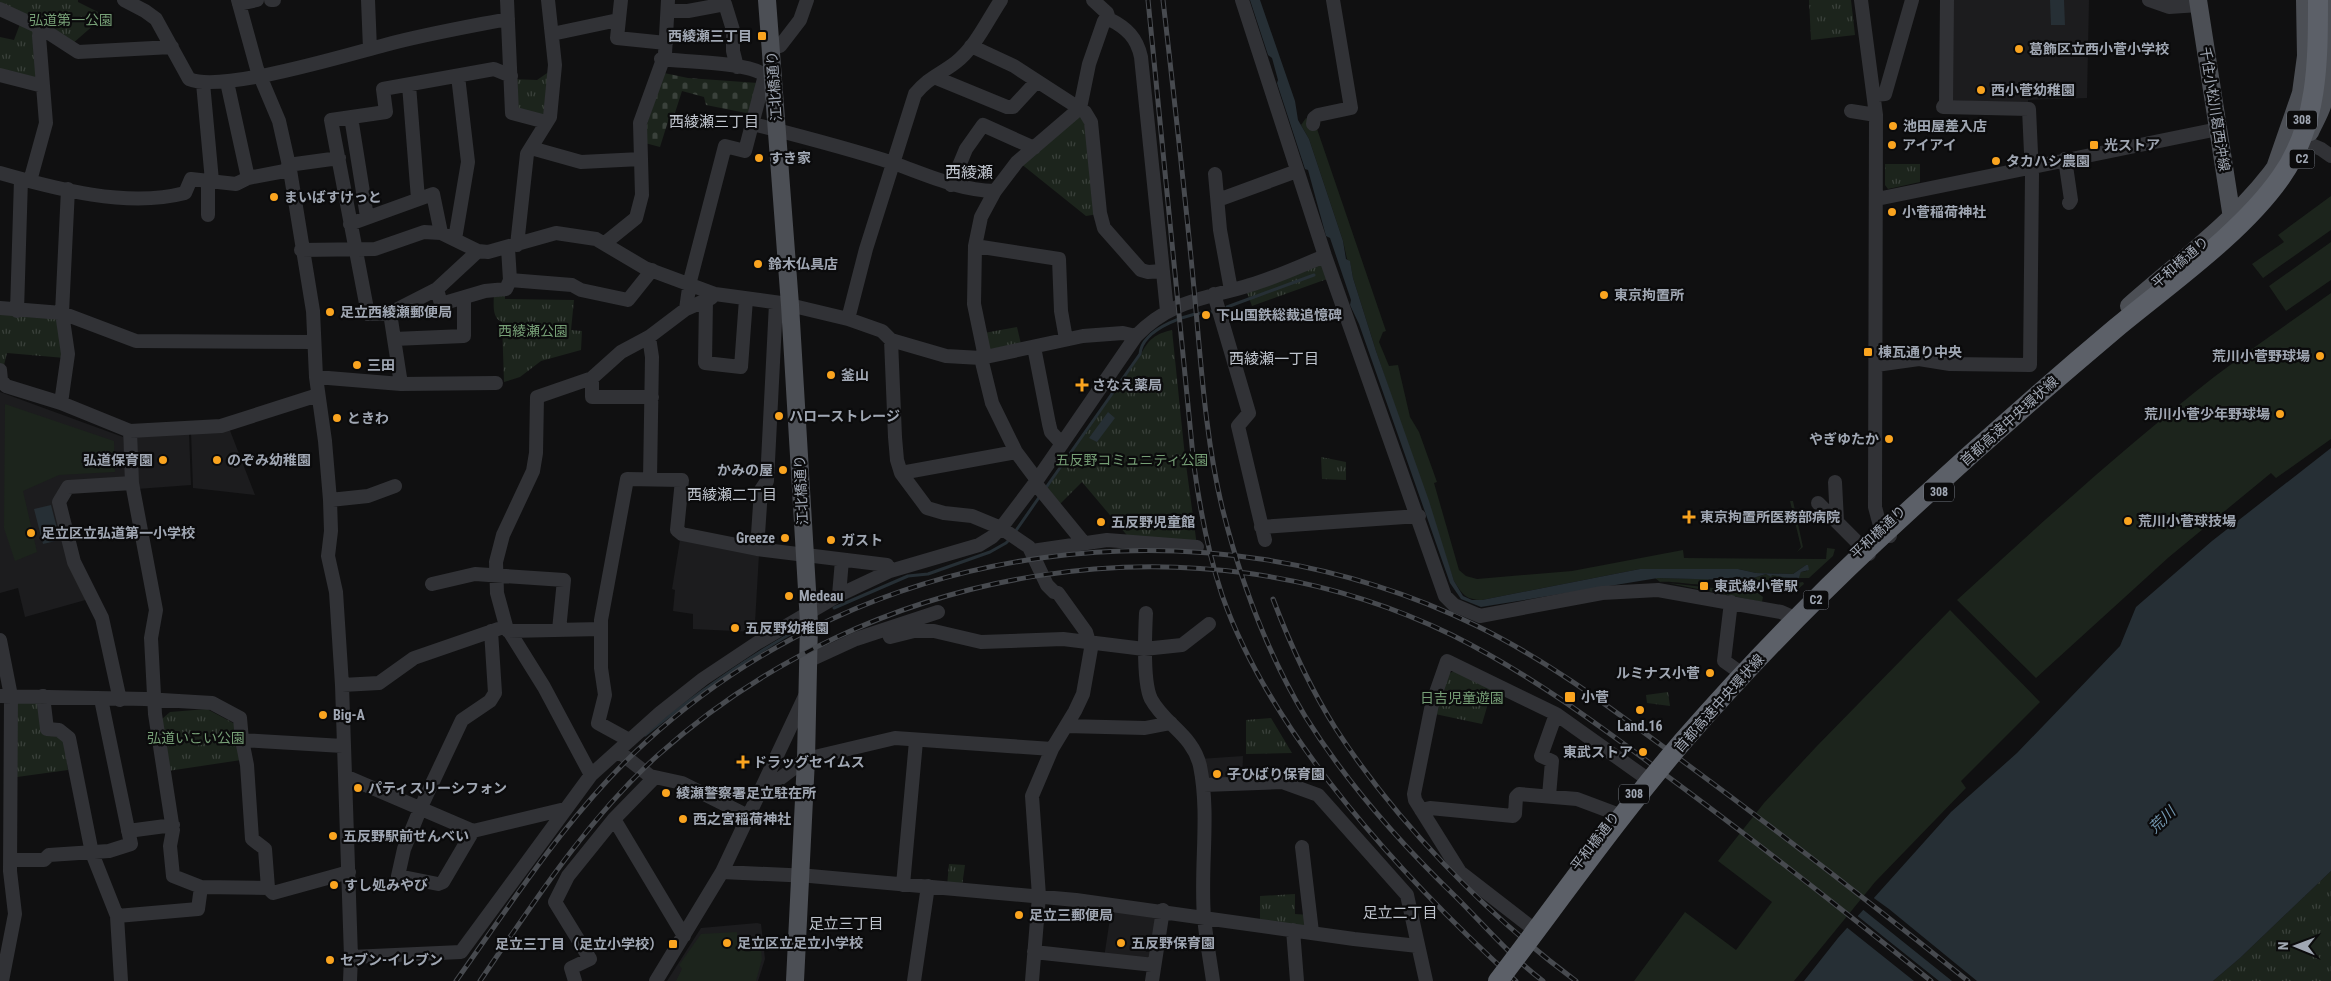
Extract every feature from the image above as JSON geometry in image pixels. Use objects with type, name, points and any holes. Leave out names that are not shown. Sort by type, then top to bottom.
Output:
[{"type":"highway","name":"首都高速中央環状線","points":[[1498,981],[1592,854],[1683,741],[1803,613],[1874,543],[2058,377],[2228,234],[2274,186],[2298,146],[2310,113],[2316,71],[2318,0]]},
{"type":"highway","name":"首都高速中央環状線","points":[[1512,981],[1604,858],[1691,750],[1829,602],[1875,557],[1999,446],[2235,245],[2272,207],[2299,167],[2318,116],[2324,73],[2325,0]]},
{"type":"main road","name":"江北橋通り","points":[[768,0],[771,47],[769,74],[777,130],[783,304],[805,556],[808,613],[809,688],[796,981]]},
{"type":"main road","points":[[2275,168],[2301,93],[2306,56],[2305,0]]},
{"type":"main road","name":"平和橋通り","points":[[1886,532],[2138,298],[2232,218],[2252,198],[2300,140],[2311,86],[2314,56],[2314,0]]},
{"type":"main road","name":"平和橋通り","points":[[1489,981],[1646,778],[1738,671],[1790,616],[2239,231],[2276,189],[2300,140],[2322,105],[2329,49],[2329,0]]},
{"type":"main road","name":"千住小松川葛西沖線","points":[[2199,3],[2232,218]]},
{"type":"main road","name":"平和橋通り","points":[[1506,981],[1600,854],[1685,750],[1865,550]]},
{"type":"street","points":[[124,0],[146,11],[156,20],[189,79],[203,83],[227,82],[259,76],[370,49],[508,19]]},
{"type":"street","points":[[257,0],[238,2],[259,76],[278,121],[289,168],[312,311],[316,377],[325,441],[331,531],[328,556],[336,592],[342,685],[343,746],[347,777],[350,981]]},
{"type":"street","points":[[368,0],[370,49]]},
{"type":"street","points":[[507,0],[512,112],[546,122]]},
{"type":"street","points":[[437,289],[441,304],[485,290],[506,289],[510,280],[512,246],[527,154],[550,117],[555,65],[548,0]]},
{"type":"street","points":[[621,0],[617,38],[666,44]]},
{"type":"street","points":[[771,47],[780,46],[800,20],[807,0]]},
{"type":"street","points":[[848,319],[866,249],[915,94],[925,81],[956,62],[970,46],[1001,0]]},
{"type":"street","points":[[1093,0],[1108,13],[1109,19],[1130,33],[1138,44],[1141,57],[1167,311]]},
{"type":"street","points":[[1242,0],[1325,256],[1446,596],[1454,605],[1476,616],[1602,593],[1668,590],[1781,612],[1790,616]]},
{"type":"street","points":[[1313,124],[1314,118],[1318,115],[1351,108],[1333,0]]},
{"type":"street","points":[[1861,0],[1875,95],[1876,115],[1875,507],[1877,517],[1886,532]]},
{"type":"street","points":[[1875,95],[1885,94],[1912,0]]},
{"type":"street","points":[[1876,365],[1919,360],[1950,364],[2030,365],[2029,109],[1943,107],[1946,103],[1947,0]]},
{"type":"street","points":[[2149,0],[2169,7],[2199,3]]},
{"type":"street","points":[[605,243],[636,218],[642,195],[640,123],[661,59],[665,54],[668,6],[688,11],[725,4],[733,30],[733,51],[737,67]]},
{"type":"street","points":[[0,9],[42,28],[78,52],[172,47]]},
{"type":"street","points":[[1084,543],[1016,452],[992,403],[974,304],[975,246],[981,217],[995,191],[1017,162],[1080,108],[1090,64],[1104,21],[1109,19]]},
{"type":"street","points":[[552,34],[618,20]]},
{"type":"street","points":[[17,311],[26,180],[46,123],[39,36],[42,28]]},
{"type":"street","points":[[970,46],[1014,66],[1085,112],[1091,122],[1100,214],[1104,228],[1140,270],[1148,272],[1163,271]]},
{"type":"street","points":[[661,59],[737,67],[758,70],[769,74],[745,151],[726,146],[690,285],[686,308]]},
{"type":"street","points":[[478,251],[437,289],[390,313],[368,314],[331,120],[386,112],[383,89],[494,69],[511,76]]},
{"type":"street","points":[[0,75],[43,86]]},
{"type":"street","points":[[455,239],[468,162],[458,76]]},
{"type":"street","points":[[934,76],[1007,107],[1012,107],[1037,81]]},
{"type":"street","points":[[227,82],[248,178]]},
{"type":"street","points":[[203,83],[210,181],[208,215]]},
{"type":"street","points":[[409,85],[418,199]]},
{"type":"street","points":[[1851,111],[1876,115]]},
{"type":"street","points":[[351,117],[367,217]]},
{"type":"street","points":[[753,124],[894,164],[951,185],[976,190],[995,191]]},
{"type":"street","points":[[951,185],[966,149],[983,125],[1034,148]]},
{"type":"street","points":[[1877,199],[2218,129]]},
{"type":"street","points":[[2300,140],[2331,156]]},
{"type":"street","points":[[531,148],[581,162],[641,159]]},
{"type":"street","points":[[0,173],[68,189],[124,199],[165,198],[185,193],[191,179],[236,184],[248,178],[339,158]]},
{"type":"street","points":[[2065,159],[2071,200],[2069,204]]},
{"type":"street","points":[[1218,200],[1297,171]]},
{"type":"street","points":[[1215,174],[1220,230],[1231,290]]},
{"type":"street","points":[[61,403],[68,354],[62,314],[68,189]]},
{"type":"street","points":[[350,224],[433,194],[441,233]]},
{"type":"street","points":[[301,250],[376,249],[424,232],[441,233],[478,251],[488,252],[556,233],[596,239],[652,270],[690,285],[711,297],[783,304],[848,319],[882,331],[891,340],[946,356],[983,357],[1061,341],[1123,333],[1136,336]]},
{"type":"street","points":[[975,246],[1059,259],[1061,341]]},
{"type":"street","points":[[351,958],[461,952],[591,775],[629,740],[726,662],[839,595],[890,570],[979,545],[1001,528],[1036,481],[1136,336],[1150,322],[1182,303],[1268,279],[1325,256]]},
{"type":"street","points":[[510,280],[572,285],[581,290],[628,300],[652,270]]},
{"type":"street","points":[[1214,294],[1249,413],[1238,426],[1263,534],[1419,516]]},
{"type":"street","points":[[711,297],[705,364],[741,367],[746,299]]},
{"type":"street","points":[[591,775],[544,687],[507,629],[497,593],[496,562],[503,535],[533,471],[536,453],[537,397],[592,378],[621,352],[649,337],[686,308],[711,297]]},
{"type":"street","points":[[394,339],[464,336],[464,298]]},
{"type":"street","points":[[757,549],[761,490],[767,481],[783,304]]},
{"type":"street","points":[[0,308],[62,314],[136,341],[314,342]]},
{"type":"street","points":[[390,313],[400,384]]},
{"type":"street","points":[[649,337],[652,357],[650,479]]},
{"type":"street","points":[[891,340],[895,437],[897,460],[902,473],[927,508],[944,513],[972,516],[1001,528],[1032,552],[1047,585],[1054,592],[1058,593],[1086,632],[1091,643],[1083,694],[1052,748],[1032,796],[1039,896],[1032,981]]},
{"type":"street","points":[[1034,347],[1048,424],[1062,444]]},
{"type":"street","points":[[0,370],[1,380],[6,386],[61,403],[130,431],[221,426],[318,395]]},
{"type":"street","points":[[316,377],[400,384],[496,383]]},
{"type":"street","points":[[592,378],[592,397],[652,397]]},
{"type":"street","points":[[130,431],[132,483],[156,610],[151,638],[155,701],[173,825],[170,846],[173,876],[200,887],[268,888]]},
{"type":"street","points":[[902,473],[1016,452]]},
{"type":"street","points":[[629,740],[598,723],[605,695],[601,668],[601,629],[627,479],[682,480],[677,530],[682,534],[757,549],[887,565],[890,570]]},
{"type":"street","points":[[1834,482],[1837,521]]},
{"type":"street","points":[[120,700],[102,618],[74,562],[59,502],[68,486],[132,483]]},
{"type":"street","points":[[330,500],[368,496],[395,486]]},
{"type":"street","points":[[1818,503],[1865,550]]},
{"type":"street","points":[[1032,552],[1107,540],[1197,547]]},
{"type":"street","points":[[839,595],[842,560]]},
{"type":"street","points":[[432,584],[475,574],[564,580],[559,630]]},
{"type":"street","points":[[1730,602],[1724,661],[1738,671]]},
{"type":"street","points":[[808,660],[856,639],[938,612]]},
{"type":"street","points":[[1146,613],[1144,649],[1150,698],[1158,709],[1187,738],[1198,756],[1204,785],[1204,917],[1213,981]]},
{"type":"street","points":[[887,630],[890,637],[914,631],[934,631],[981,642],[1063,639],[1144,649],[1182,645],[1209,624]]},
{"type":"street","points":[[342,685],[379,683],[414,658],[491,631],[507,629],[601,629]]},
{"type":"street","points":[[473,831],[443,882],[438,884],[398,876],[404,849],[421,807],[462,720],[490,701],[496,693],[491,631]]},
{"type":"street","points":[[0,640],[5,696],[5,789],[10,860],[2,981]]},
{"type":"street","points":[[1531,927],[1504,908],[1460,872],[1415,800],[1414,794],[1432,704],[1447,661],[1556,714],[1646,778]]},
{"type":"street","points":[[656,981],[722,872],[809,688]]},
{"type":"street","points":[[5,696],[120,700],[146,699],[212,703],[240,718],[247,765],[252,839],[266,849],[268,888],[273,893],[349,872]]},
{"type":"street","points":[[43,696],[48,729],[59,730],[69,738],[92,853],[118,916],[121,981]]},
{"type":"street","points":[[10,860],[44,860],[50,855],[110,851],[131,844],[101,699]]},
{"type":"street","points":[[1549,796],[1552,760],[1541,756],[1556,714]]},
{"type":"street","points":[[1066,726],[1145,728],[1171,722]]},
{"type":"street","points":[[758,794],[806,759],[895,738],[916,741],[1052,748]]},
{"type":"street","points":[[242,740],[343,746]]},
{"type":"street","points":[[903,885],[916,741]]},
{"type":"street","points":[[618,751],[654,778],[682,784],[748,816]]},
{"type":"street","points":[[347,777],[421,807],[473,831],[565,809]]},
{"type":"street","points":[[574,981],[571,968],[590,959],[555,902],[568,876],[614,819],[654,778]]},
{"type":"street","points":[[1204,785],[1282,782],[1318,795],[1407,895],[1426,981]]},
{"type":"street","points":[[1421,810],[1430,808],[1513,816],[1519,794],[1577,799],[1606,808],[1617,814]]},
{"type":"street","points":[[614,819],[684,936]]},
{"type":"street","points":[[128,831],[173,825]]},
{"type":"street","points":[[1302,847],[1312,932]]},
{"type":"street","points":[[722,872],[801,876],[1039,896],[1163,910],[1354,939],[1418,946]]},
{"type":"street","points":[[914,981],[928,886]]},
{"type":"street","points":[[118,916],[198,909],[200,887]]},
{"type":"street","points":[[1152,981],[1163,910]]},
{"type":"street","points":[[1293,930],[1297,981]]},
{"type":"street","points":[[1034,952],[1154,965]]},
{"type":"shaded area","name":"葛飾区立西小菅小学校","points":[[1952,0],[2089,0],[2087,98],[2028,100],[2028,104],[1950,100]]},
{"type":"shaded area","name":"足立区立弘道第一小学校","points":[[0,392],[123,437],[126,481],[65,483],[55,504],[89,599],[25,617],[18,588],[0,593]]},
{"type":"shaded area","name":"のぞみ幼稚園","points":[[229,428],[255,495],[193,488],[191,432]]},
{"type":"shaded area","name":"弘道保育園","points":[[189,433],[191,485],[137,489],[133,435]]},
{"type":"shaded area","points":[[680,540],[759,554],[755,623],[769,621],[776,628],[757,637],[754,632],[693,629],[693,614],[673,611],[675,590],[672,589]]},
{"type":"shaded area","points":[[1243,756],[1242,782],[1204,784],[1199,759]]},
{"type":"shaded area","points":[[1112,905],[1162,911],[1154,964],[1104,958]]},
{"type":"shaded area","name":"足立区立足立小学校","points":[[761,924],[765,959],[758,981],[667,981],[701,928]]},
{"type":"green space","name":"弘道第一公園","points":[[0,0],[78,0],[78,2],[98,12],[95,24],[72,44],[42,25],[39,83],[0,73],[0,37],[14,40],[23,16],[0,7]]},
{"type":"green space","points":[[1809,0],[1851,0],[1855,35],[1811,40]]},
{"type":"green space","points":[[553,69],[549,116],[513,112],[512,79],[537,80]]},
{"type":"green space","points":[[664,73],[688,78],[758,83],[751,114],[706,105],[704,97],[682,91],[674,116],[670,115],[660,147],[645,143],[644,133]]},
{"type":"green space","points":[[1081,112],[1090,123],[1098,214],[1086,216],[1020,163]]},
{"type":"green space","points":[[1306,118],[1315,123],[1386,331],[1383,332],[1379,342],[1389,366],[1398,365],[1410,417],[1419,432],[1437,482],[1434,483],[1459,570],[1466,576],[1477,579],[1572,571],[1683,550],[1684,558],[1826,559],[1827,548],[1835,549],[1833,556],[1809,578],[1799,578],[1798,580],[1773,578],[1768,590],[1730,588],[1727,580],[1739,576],[1750,579],[1766,574],[1771,576],[1772,574],[1798,577],[1801,572],[1807,571],[1806,565],[1793,574],[1756,573],[1738,569],[1640,569],[1482,600],[1472,599],[1465,595],[1454,581],[1376,351],[1353,278],[1350,262],[1347,259],[1343,241],[1309,139],[1301,125]]},
{"type":"green space","points":[[1885,164],[1920,164],[1920,182],[1888,189],[1885,185]]},
{"type":"green space","points":[[2331,196],[2331,230],[2263,278],[2252,264],[2284,242],[2278,235]]},
{"type":"green space","points":[[2331,242],[2331,280],[2286,311],[2269,286]]},
{"type":"green space","points":[[1323,261],[1327,279],[1252,306],[1246,290]]},
{"type":"green space","name":"西綾瀬公園","points":[[505,290],[505,299],[574,300],[571,330],[582,331],[581,350],[541,361],[520,377],[504,382],[502,322],[496,317],[494,292]]},
{"type":"green space","name":"荒川小菅球技場","points":[[2331,293],[2331,439],[2276,478],[2271,473],[2169,557],[2036,678],[1957,600],[2148,431],[2228,366]]},
{"type":"green space","points":[[0,309],[59,318],[65,358],[7,353],[3,369],[0,368]]},
{"type":"green space","points":[[1017,327],[1021,344],[987,351],[984,333]]},
{"type":"green space","name":"五反野コミュニティ公園","points":[[1172,330],[1185,457],[1197,546],[1131,540],[1082,482],[1057,507],[1044,491],[1147,344],[1157,335]]},
{"type":"green space","points":[[5,404],[114,441],[115,472],[59,475],[23,491],[37,552],[15,561],[4,528]]},
{"type":"green space","points":[[1321,457],[1346,462],[1346,480],[1322,479]]},
{"type":"green space","points":[[1790,501],[1793,501],[1803,547],[1797,552],[1801,547]]},
{"type":"green space","points":[[1655,578],[1709,579],[1706,584],[1696,584],[1660,582]]},
{"type":"green space","points":[[1776,581],[1803,582],[1804,584],[1798,589],[1790,588],[1781,593],[1771,590]]},
{"type":"green space","points":[[1668,583],[1758,593],[1763,597],[1762,602]]},
{"type":"green space","points":[[1950,610],[2040,702],[1961,781],[1966,788],[1875,882],[1794,981],[1634,981],[1685,912],[1736,950],[1772,902],[1718,861],[1764,803]]},
{"type":"green space","name":"日吉児童遊園","points":[[1454,671],[1492,690],[1482,724],[1435,714],[1448,674]]},
{"type":"green space","points":[[1668,692],[1670,706],[1647,703],[1646,695]]},
{"type":"green space","points":[[17,701],[40,701],[57,735],[64,740],[68,770],[17,777]]},
{"type":"green space","name":"弘道いこい公園","points":[[207,709],[237,725],[241,760],[168,771],[162,719],[170,712]]},
{"type":"green space","points":[[1271,718],[1292,753],[1246,754],[1246,720]]},
{"type":"green space","points":[[949,864],[965,865],[962,886],[947,886]]},
{"type":"green space","points":[[2331,871],[2331,981],[2213,981],[2240,958]]},
{"type":"green space","points":[[1295,894],[1295,914],[1310,915],[1312,931],[1260,925],[1260,896]]},
{"type":"green space","name":"足立区立足立小学校","points":[[737,932],[737,937],[745,936],[745,941],[760,940],[762,959],[756,981],[676,981],[682,969],[679,965],[701,934]]},
{"type":"water","points":[[1250,0],[1260,0],[1295,101],[1298,120],[1309,139],[1343,241],[1346,259],[1350,261],[1353,278],[1376,351],[1429,501],[1454,581],[1463,596],[1472,600],[1482,600],[1640,569],[1738,569],[1756,573],[1793,574],[1808,565],[1809,570],[1801,572],[1798,580],[1772,575],[1771,577],[1766,574],[1750,579],[1734,577],[1731,580],[1658,578],[1481,607],[1461,599],[1450,583],[1359,324],[1350,305],[1351,300],[1330,238],[1326,236],[1308,170],[1305,169],[1277,83],[1278,80],[1272,58],[1268,55]]},
{"type":"water","points":[[2050,0],[2064,0],[2065,25],[2051,25]]},
{"type":"water","points":[[1108,412],[1115,418],[1097,442],[1089,438]]},
{"type":"water","name":"荒川","points":[[2331,448],[2331,871],[2240,958],[2213,981],[1804,981],[1838,938],[1951,812],[2017,753],[2120,646],[2136,607],[2212,541]]},
{"type":"water","points":[[51,505],[60,540],[43,544],[34,509]]},
{"type":"pier","points":[[1871,896],[1977,981],[1952,981],[1861,908]]},
{"type":"pier","points":[[1855,914],[1939,981],[1914,981],[1845,926]]},
{"type":"waterway","points":[[1227,307],[1314,275]]},
{"type":"waterway","points":[[1045,489],[1140,354],[1149,336],[1158,329],[1181,318],[1193,314],[1214,312]]},
{"type":"waterway","points":[[1015,532],[1040,496]]},
{"type":"waterway","points":[[834,608],[908,576],[928,574],[990,552],[1010,539]]},
{"type":"waterway","points":[[645,735],[715,682],[790,634]]},
{"type":"railway","points":[[1148,0],[1194,466],[1205,531],[1222,595],[1244,648],[1273,701],[1308,753],[1346,804],[1431,899],[1516,981]]},
{"type":"railway","points":[[1163,0],[1211,453],[1229,534],[1256,615],[1291,692],[1321,741],[1356,788],[1415,855],[1509,951],[1543,981]]},
{"type":"railway","points":[[456,981],[522,887],[593,796],[647,741],[736,672],[833,618],[937,580],[1044,558],[1154,551],[1264,560],[1373,585],[1477,626],[1559,673],[1637,727],[1724,791],[1968,981]]},
{"type":"railway","points":[[480,981],[562,863],[607,807],[657,756],[742,690],[835,638],[934,600],[1037,576],[1142,567],[1248,573],[1352,596],[1452,635],[1534,682],[1638,754],[1765,850],[1931,981]]},
{"type":"railway","points":[[1273,599],[1286,633],[1318,698],[1336,729],[1386,798],[1445,865],[1477,897],[1509,927],[1576,981]]},
{"type":"place","name":"西綾瀬三丁目","points":[[762,36]]},
{"type":"place","name":"葛飾区立西小菅小学校","points":[[2019,49]]},
{"type":"place","name":"西小菅幼稚園","points":[[1981,90]]},
{"type":"place","name":"池田屋差入店","points":[[1893,126]]},
{"type":"place","name":"アイアイ","points":[[1892,145]]},
{"type":"place","name":"光ストア","points":[[2094,145]]},
{"type":"place","name":"すき家","points":[[759,158]]},
{"type":"place","name":"タカハシ農園","points":[[1996,161]]},
{"type":"place","name":"まいばすけっと","points":[[274,197]]},
{"type":"place","name":"小菅稲荷神社","points":[[1892,212]]},
{"type":"place","name":"鈴木仏具店","points":[[758,264]]},
{"type":"place","name":"東京拘置所","points":[[1604,295]]},
{"type":"place","name":"足立西綾瀬郵便局","points":[[330,312]]},
{"type":"place","name":"下山国鉄総裁追憶碑","points":[[1206,315]]},
{"type":"place","name":"棟瓦通り中央","points":[[1868,352]]},
{"type":"place","name":"荒川小菅野球場","points":[[2320,356]]},
{"type":"place","name":"三田","points":[[357,365]]},
{"type":"place","name":"釜山","points":[[831,375]]},
{"type":"place","name":"さなえ薬局","points":[[1082,385]]},
{"type":"place","name":"荒川小菅少年野球場","points":[[2280,414]]},
{"type":"place","name":"ハローストレージ","points":[[779,416]]},
{"type":"place","name":"ときわ","points":[[337,418]]},
{"type":"place","name":"やぎゆたか","points":[[1889,439]]},
{"type":"place","name":"弘道保育園","points":[[163,460]]},
{"type":"place","name":"のぞみ幼稚園","points":[[217,460]]},
{"type":"place","name":"かみの屋","points":[[783,470]]},
{"type":"place","name":"東京拘置所医務部病院","points":[[1689,517]]},
{"type":"place","name":"荒川小菅球技場","points":[[2128,521]]},
{"type":"place","name":"五反野児童館","points":[[1101,522]]},
{"type":"place","name":"足立区立弘道第一小学校","points":[[31,533]]},
{"type":"place","name":"Greeze","points":[[785,538]]},
{"type":"place","name":"ガスト","points":[[831,540]]},
{"type":"place","name":"東武線小菅駅","points":[[1704,586]]},
{"type":"place","name":"Medeau","points":[[789,596]]},
{"type":"place","name":"五反野幼稚園","points":[[735,628]]},
{"type":"place","name":"ルミナス小菅","points":[[1710,673]]},
{"type":"place","name":"小菅","points":[[1570,697]]},
{"type":"place","name":"Land.16","points":[[1640,710]]},
{"type":"place","name":"Big-A","points":[[323,715]]},
{"type":"place","name":"東武ストア","points":[[1643,752]]},
{"type":"place","name":"ドラッグセイムス","points":[[743,762]]},
{"type":"place","name":"子ひばり保育園","points":[[1217,774]]},
{"type":"place","name":"パティスリーシフォン","points":[[358,788]]},
{"type":"place","name":"綾瀬警察署足立駐在所","points":[[666,793]]},
{"type":"place","name":"西之宮稲荷神社","points":[[683,819]]},
{"type":"place","name":"五反野駅前せんべい","points":[[333,836]]},
{"type":"place","name":"すし処みやび","points":[[334,885]]},
{"type":"place","name":"足立三郵便局","points":[[1019,915]]},
{"type":"place","name":"足立区立足立小学校","points":[[727,943]]},
{"type":"place","name":"五反野保育園","points":[[1121,943]]},
{"type":"place","name":"足立三丁目（足立小学校）","points":[[673,944]]},
{"type":"place","name":"セブン-イレブン","points":[[330,960]]},
{"type":"district","name":"西綾瀬三丁目","points":[[714,122]]},
{"type":"district","name":"西綾瀬","points":[[969,172]]},
{"type":"district","name":"西綾瀬一丁目","points":[[1274,359]]},
{"type":"district","name":"西綾瀬二丁目","points":[[732,495]]},
{"type":"district","name":"足立二丁目","points":[[1400,913]]},
{"type":"district","name":"足立三丁目","points":[[846,924]]}]
